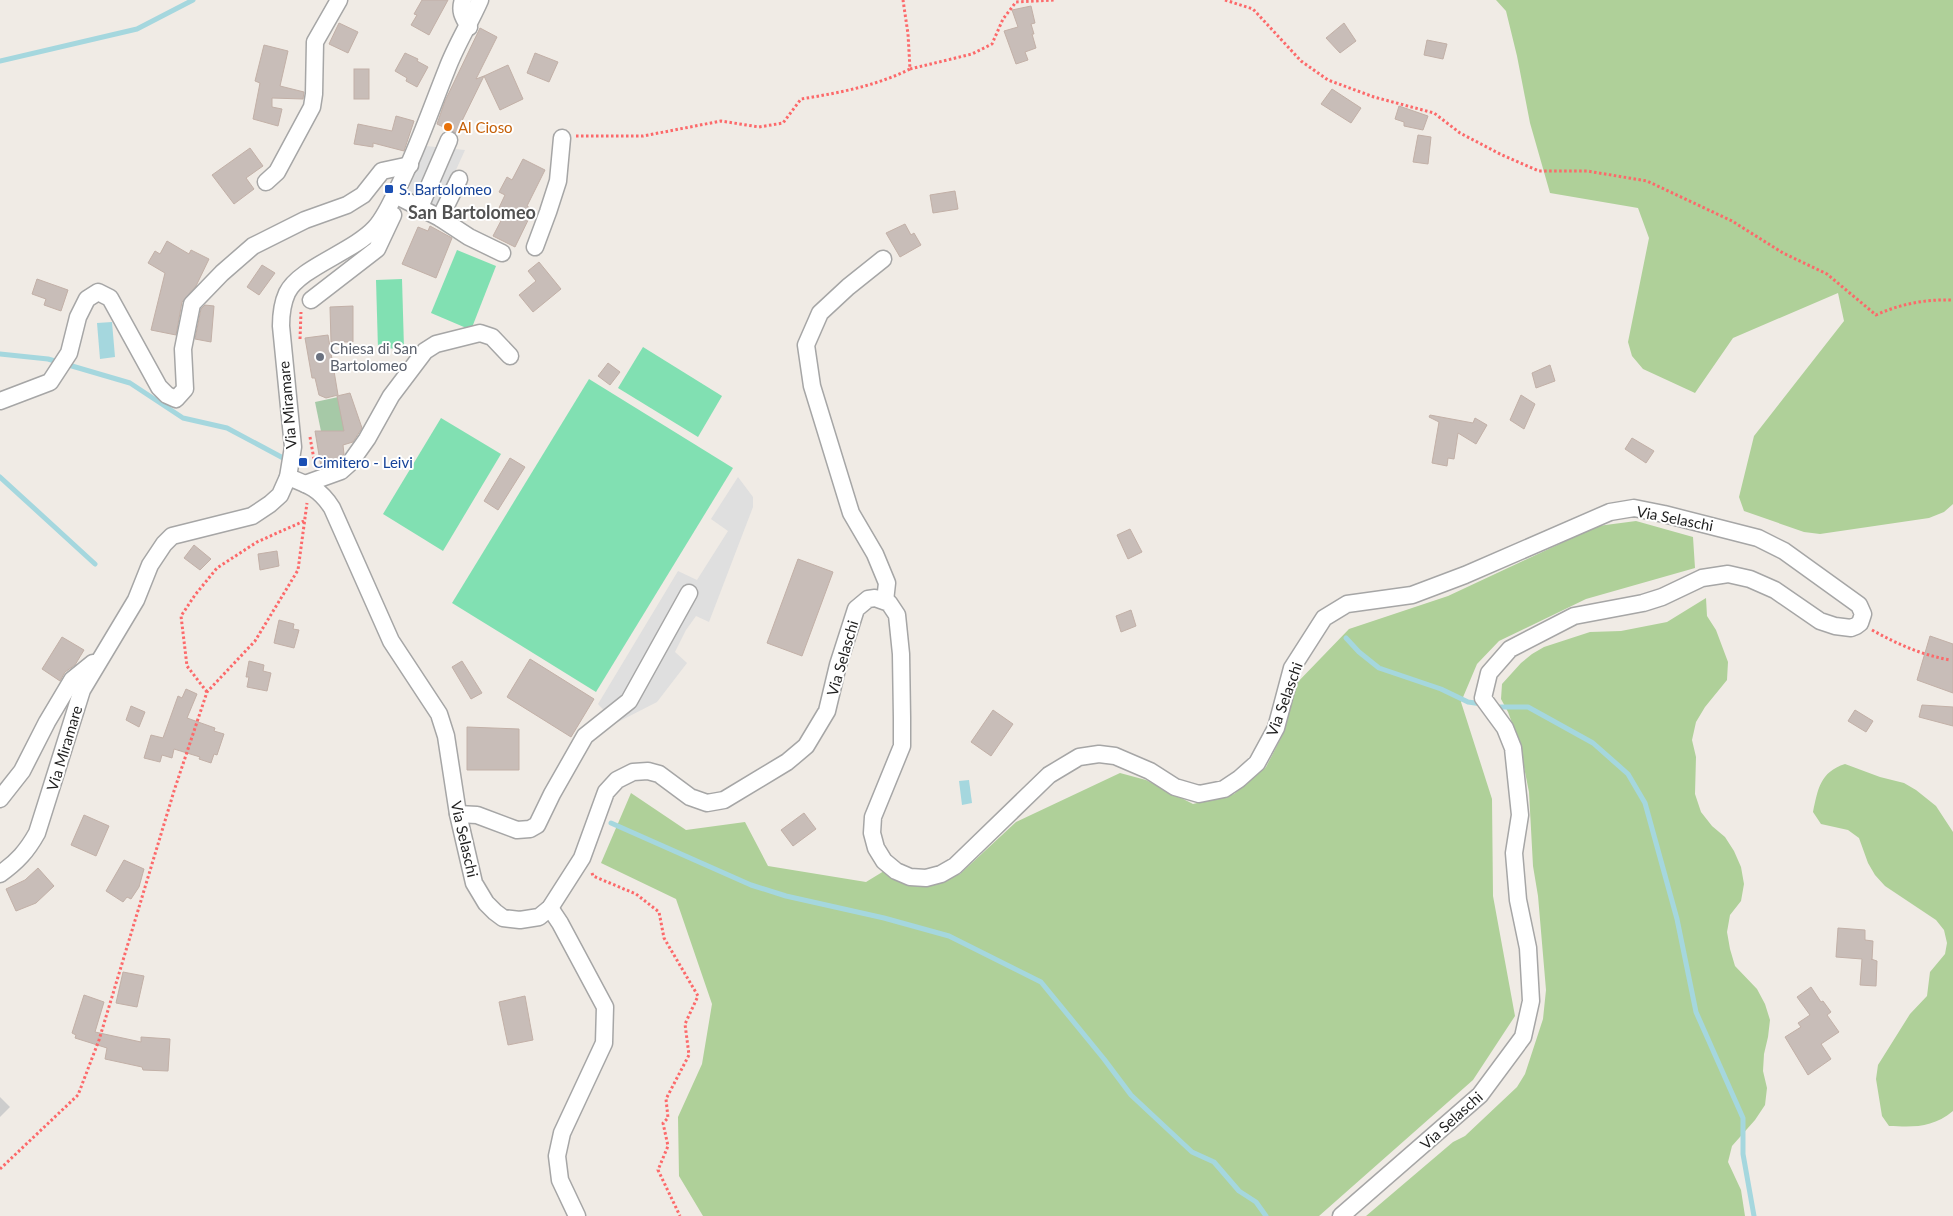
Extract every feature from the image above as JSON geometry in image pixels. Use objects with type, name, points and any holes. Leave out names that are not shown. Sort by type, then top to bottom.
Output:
[{"type":"street","points":[[266,182],[277,172],[312,107],[315,42],[339,0]]},
{"type":"street","points":[[463,0],[460,8],[469,27]]},
{"type":"street","name":"Via Miramare","points":[[0,874],[27,851],[37,833],[82,690],[136,600],[150,565],[168,540],[172,536],[252,516],[270,504],[280,494],[288,477],[293,447],[281,326],[282,309],[288,291],[308,271],[362,240],[376,227],[410,165],[448,66],[469,27],[480,0]]},
{"type":"street","points":[[535,247],[558,181],[565,138]]},
{"type":"street","points":[[420,208],[449,140]]},
{"type":"street","points":[[0,401],[50,382],[69,353],[78,317],[87,299],[98,292],[110,298],[159,388],[176,399],[186,389],[183,348],[192,304],[222,273],[253,246],[304,220],[347,205],[363,194],[382,171],[410,165]]},
{"type":"street","points":[[440,218],[459,179]]},
{"type":"street","points":[[393,199],[420,208],[440,218],[469,238],[502,253]]},
{"type":"street","points":[[311,300],[377,249],[396,209],[393,199]]},
{"type":"street","points":[[883,259],[848,287],[820,313],[806,345],[812,386],[851,513],[875,554],[887,583],[885,601]]},
{"type":"street","points":[[309,485],[341,471],[350,464],[367,439],[391,396],[425,351],[436,344],[480,333],[492,336],[510,356]]},
{"type":"street","name":"Via Selaschi","points":[[288,477],[309,485],[325,497],[332,508],[391,641],[440,714],[446,736],[458,814],[474,883],[486,903],[495,912],[504,918],[520,920],[540,917],[550,908],[582,858],[606,792],[617,780],[633,772],[648,771],[659,774],[690,797],[707,803],[724,800],[787,762],[806,746],[827,711],[838,665],[856,609],[868,599],[875,598],[885,601],[894,608],[897,615],[900,654],[902,746],[873,817],[872,833],[876,848],[884,861],[896,871],[910,877],[926,878],[941,874],[954,866],[1049,775],[1079,757],[1099,754],[1115,756],[1150,771],[1175,787],[1199,794],[1224,789],[1240,779],[1257,763],[1276,728],[1292,668],[1324,618],[1347,604],[1412,596],[1610,512],[1634,508],[1758,538],[1784,551],[1859,605],[1863,614],[1860,623],[1851,628],[1846,628],[1820,621],[1774,590],[1750,579],[1728,574],[1702,578],[1662,597],[1574,616],[1510,649],[1489,673],[1483,698],[1504,728],[1513,748],[1520,815],[1514,852],[1518,900],[1528,948],[1531,1001],[1523,1037],[1480,1095],[1341,1216]]},
{"type":"street","points":[[458,814],[477,815],[517,830],[530,829],[537,824],[585,736],[629,701],[688,593]]},
{"type":"street","points":[[0,799],[22,771],[47,722],[72,680],[103,655]]},
{"type":"street","points":[[550,908],[560,923],[604,1007],[604,1043],[562,1133],[557,1156],[560,1180],[577,1216]]},
{"type":"path","points":[[903,0],[908,34],[910,69]]},
{"type":"path","points":[[565,138],[643,136],[721,121],[759,127],[783,123],[801,99],[835,94],[889,79],[910,69],[972,54],[992,44],[1003,19],[1016,2],[1055,0]]},
{"type":"path","points":[[1225,0],[1253,9],[1301,61],[1328,80],[1374,97],[1434,113],[1460,133],[1502,155],[1539,171],[1587,171],[1647,181],[1732,221],[1783,253],[1828,274],[1876,315],[1894,306],[1936,299],[1953,300]]},
{"type":"path","points":[[300,347],[302,310],[311,300]]},
{"type":"path","points":[[0,1169],[78,1095],[99,1040],[207,692],[255,641],[298,570],[305,507],[315,464],[309,435]]},
{"type":"path","points":[[207,692],[186,666],[181,616],[194,595],[217,568],[257,542],[304,521]]},
{"type":"path","points":[[1860,623],[1890,640],[1928,656],[1950,660]]},
{"type":"path","points":[[582,858],[593,876],[636,894],[659,912],[664,938],[698,996],[685,1024],[689,1055],[666,1099],[668,1118],[663,1123],[668,1146],[658,1170],[680,1216]]},
{"type":"shaded area","points":[[426,146],[465,150],[437,212],[421,196],[408,191]]},
{"type":"shaded area","points":[[738,477],[753,497],[753,507],[709,622],[696,616],[686,630],[675,652],[687,663],[657,702],[616,723],[598,704],[678,571],[697,580],[728,531],[711,519]]},
{"type":"shaded area","points":[[0,1097],[10,1107],[0,1117]]},
{"type":"green space","points":[[1496,0],[1953,0],[1953,504],[1944,512],[1929,518],[1820,534],[1804,532],[1744,511],[1739,497],[1754,436],[1844,321],[1838,293],[1733,338],[1695,393],[1643,369],[1632,356],[1628,342],[1649,238],[1638,208],[1550,193],[1530,123],[1506,11]]},
{"type":"green space","points":[[457,250],[496,266],[471,330],[431,313]]},
{"type":"green space","points":[[402,279],[404,348],[378,349],[376,280]]},
{"type":"green space","points":[[643,347],[722,396],[698,437],[618,388]]},
{"type":"green space","points":[[589,379],[733,468],[596,692],[452,603]]},
{"type":"green space","points":[[343,396],[352,440],[324,446],[315,402]]},
{"type":"green space","points":[[441,418],[501,454],[443,551],[383,514]]},
{"type":"green space","points":[[1636,521],[1693,537],[1695,568],[1586,599],[1499,641],[1477,664],[1461,702],[1492,799],[1493,896],[1515,1016],[1473,1080],[1319,1216],[703,1216],[679,1176],[678,1117],[702,1064],[712,1004],[676,899],[601,863],[631,793],[686,830],[745,822],[768,866],[866,882],[884,871],[932,883],[960,874],[1016,822],[1120,773],[1146,780],[1193,804],[1234,794],[1266,767],[1283,734],[1292,688],[1349,629],[1448,596],[1598,526]]},
{"type":"green space","points":[[1706,598],[1707,616],[1716,630],[1728,662],[1727,680],[1705,707],[1696,722],[1692,740],[1696,757],[1695,794],[1701,812],[1712,826],[1725,837],[1741,867],[1744,884],[1741,901],[1730,915],[1727,932],[1730,949],[1735,966],[1757,989],[1765,1004],[1770,1020],[1763,1071],[1767,1088],[1765,1105],[1755,1120],[1732,1146],[1728,1162],[1741,1190],[1745,1216],[1366,1216],[1453,1142],[1465,1136],[1517,1087],[1525,1074],[1543,1019],[1546,990],[1538,896],[1533,866],[1529,792],[1519,742],[1501,699],[1502,684],[1521,663],[1544,647],[1590,632],[1621,631],[1667,622]]},
{"type":"green space","points":[[1845,764],[1880,777],[1904,783],[1916,790],[1936,806],[1953,832],[1953,1111],[1938,1121],[1923,1125],[1889,1126],[1882,1116],[1876,1079],[1878,1065],[1910,1014],[1927,996],[1930,972],[1945,954],[1947,943],[1944,930],[1936,920],[1885,886],[1875,875],[1868,863],[1859,838],[1848,830],[1821,824],[1813,812],[1819,789],[1825,777],[1837,767]]},
{"type":"water","points":[[112,322],[115,357],[100,359],[97,323]]},
{"type":"water","points":[[969,780],[972,803],[962,805],[959,781]]},
{"type":"building","points":[[422,0],[448,0],[429,35],[411,25],[417,15],[414,14]]},
{"type":"building","points":[[1031,6],[1035,23],[1031,24],[1034,34],[1032,34],[1036,48],[1025,52],[1028,60],[1016,64],[1004,31],[1018,27],[1012,10]]},
{"type":"building","points":[[339,23],[358,32],[348,53],[329,44]]},
{"type":"building","points":[[1344,23],[1356,41],[1340,53],[1326,38]]},
{"type":"building","points":[[480,28],[497,37],[476,79],[484,76],[456,133],[437,124],[445,101]]},
{"type":"building","points":[[1427,40],[1447,44],[1443,59],[1424,55]]},
{"type":"building","points":[[264,45],[288,51],[280,86],[304,92],[303,99],[272,98],[272,107],[282,109],[278,126],[253,119],[260,83],[255,81]]},
{"type":"building","points":[[405,53],[418,59],[417,61],[428,67],[417,87],[406,81],[407,78],[395,71]]},
{"type":"building","points":[[535,53],[558,62],[549,82],[527,73]]},
{"type":"building","points":[[508,65],[523,99],[500,110],[484,76]]},
{"type":"building","points":[[354,69],[369,69],[369,99],[354,99]]},
{"type":"building","points":[[1332,89],[1361,108],[1351,123],[1321,104]]},
{"type":"building","points":[[1399,106],[1428,116],[1423,130],[1404,126],[1404,122],[1395,119]]},
{"type":"building","points":[[396,116],[414,121],[404,151],[373,143],[373,147],[354,144],[358,124],[392,131]]},
{"type":"building","points":[[1418,135],[1431,137],[1428,164],[1413,162]]},
{"type":"building","points":[[250,148],[263,166],[246,178],[254,189],[234,204],[212,175]]},
{"type":"building","points":[[523,159],[545,170],[527,206],[533,210],[515,247],[493,236],[504,215],[497,212],[505,195],[499,192],[507,177],[512,180]]},
{"type":"building","points":[[955,191],[958,209],[933,213],[930,195]]},
{"type":"building","points":[[905,224],[911,235],[914,233],[921,245],[900,257],[886,233]]},
{"type":"building","points":[[430,226],[452,238],[436,278],[402,264],[418,227],[428,231]]},
{"type":"building","points":[[167,241],[189,254],[191,250],[209,259],[196,286],[182,302],[176,335],[151,330],[165,273],[148,263],[155,251],[160,254]]},
{"type":"building","points":[[539,262],[561,289],[533,312],[519,295],[536,281],[528,271]]},
{"type":"building","points":[[262,265],[275,273],[259,295],[247,287]]},
{"type":"building","points":[[37,279],[68,290],[61,311],[44,305],[46,299],[32,294]]},
{"type":"building","points":[[205,305],[214,306],[211,342],[195,339],[201,309]]},
{"type":"building","points":[[353,306],[353,342],[331,342],[330,307]]},
{"type":"building","name":"Chiesa di San Bartolomeo","points":[[328,335],[338,395],[326,398],[319,395],[315,378],[312,378],[305,338]]},
{"type":"building","points":[[608,363],[620,372],[610,385],[598,376]]},
{"type":"building","points":[[1550,365],[1555,381],[1536,388],[1532,373]]},
{"type":"building","points":[[350,393],[362,428],[353,442],[343,445],[344,454],[336,462],[321,467],[315,431],[344,431],[337,396]]},
{"type":"building","points":[[1521,395],[1535,404],[1524,429],[1510,420]]},
{"type":"building","points":[[1430,415],[1473,423],[1475,418],[1487,425],[1476,444],[1458,433],[1454,459],[1448,458],[1447,466],[1432,463],[1439,422],[1429,417]]},
{"type":"building","points":[[1632,438],[1654,451],[1646,463],[1625,449]]},
{"type":"building","points":[[510,458],[525,467],[498,510],[484,501]]},
{"type":"building","points":[[1130,529],[1142,552],[1128,559],[1117,535]]},
{"type":"building","points":[[194,545],[211,559],[200,570],[184,558]]},
{"type":"building","points":[[277,551],[279,566],[260,570],[258,554]]},
{"type":"building","points":[[798,559],[833,572],[802,656],[767,643]]},
{"type":"building","points":[[1131,610],[1136,626],[1121,632],[1116,616]]},
{"type":"building","points":[[279,620],[294,624],[293,629],[299,630],[294,648],[274,643]]},
{"type":"building","points":[[1930,636],[1953,644],[1953,693],[1917,680]]},
{"type":"building","points":[[62,637],[84,650],[75,665],[65,672],[60,681],[42,669]]},
{"type":"building","points":[[530,659],[594,699],[571,737],[507,697]]},
{"type":"building","points":[[249,661],[264,665],[263,671],[271,673],[267,691],[247,687],[249,677],[246,677]]},
{"type":"building","points":[[462,661],[482,693],[471,699],[452,667]]},
{"type":"building","points":[[186,689],[197,694],[187,718],[215,728],[214,731],[224,734],[217,755],[214,754],[211,763],[199,759],[200,757],[174,749],[172,758],[162,755],[160,762],[144,758],[151,735],[163,738],[178,696],[182,698]]},
{"type":"building","points":[[1922,705],[1953,707],[1953,726],[1919,717]]},
{"type":"building","points":[[131,706],[145,712],[139,727],[126,720]]},
{"type":"building","points":[[993,710],[1013,724],[991,756],[971,742]]},
{"type":"building","points":[[1855,710],[1873,721],[1866,732],[1848,721]]},
{"type":"building","points":[[467,727],[519,729],[519,770],[467,770]]},
{"type":"building","points":[[804,813],[816,829],[793,846],[781,830]]},
{"type":"building","points":[[84,815],[109,826],[96,856],[71,845]]},
{"type":"building","points":[[124,860],[144,869],[139,887],[131,899],[127,897],[123,902],[106,891]]},
{"type":"building","points":[[38,868],[54,886],[36,903],[16,911],[6,889],[25,880]]},
{"type":"building","points":[[1838,928],[1865,930],[1865,940],[1873,941],[1872,959],[1877,961],[1876,986],[1860,985],[1862,959],[1836,957]]},
{"type":"building","points":[[123,972],[144,976],[137,1007],[116,1003]]},
{"type":"building","points":[[1811,987],[1821,1002],[1823,1001],[1831,1012],[1827,1015],[1839,1032],[1821,1044],[1831,1059],[1808,1075],[1785,1037],[1801,1027],[1798,1023],[1810,1015],[1797,997]]},
{"type":"building","points":[[84,995],[104,1002],[95,1032],[141,1042],[141,1037],[170,1039],[168,1071],[143,1070],[142,1067],[105,1059],[107,1048],[75,1038],[76,1035],[72,1033]]},
{"type":"building","points":[[525,996],[533,1040],[508,1045],[499,1002]]},
{"type":"waterway","points":[[0,61],[137,29],[193,0]]},
{"type":"waterway","points":[[0,354],[48,359],[130,383],[183,418],[227,428],[285,459]]},
{"type":"waterway","points":[[0,477],[95,564]]},
{"type":"waterway","points":[[1346,638],[1359,652],[1379,668],[1441,689],[1468,702],[1482,704]]},
{"type":"waterway","points":[[1495,707],[1528,707],[1593,743],[1628,774],[1645,803],[1677,919],[1696,1012],[1743,1118],[1743,1154],[1754,1216]]},
{"type":"waterway","points":[[611,823],[751,885],[786,896],[884,918],[949,936],[1041,982],[1131,1095],[1192,1152],[1214,1162],[1239,1191],[1256,1202],[1266,1216]]},
{"type":"place","name":"Al Cioso","points":[[448,127]]},
{"type":"place","name":"S. Bartolomeo","points":[[389,189]]},
{"type":"place","name":"Chiesa di San Bartolomeo","points":[[320,357]]},
{"type":"place","name":"Cimitero - Leivi","points":[[303,462]]},
{"type":"district","name":"San Bartolomeo","points":[[472,212]]}]
